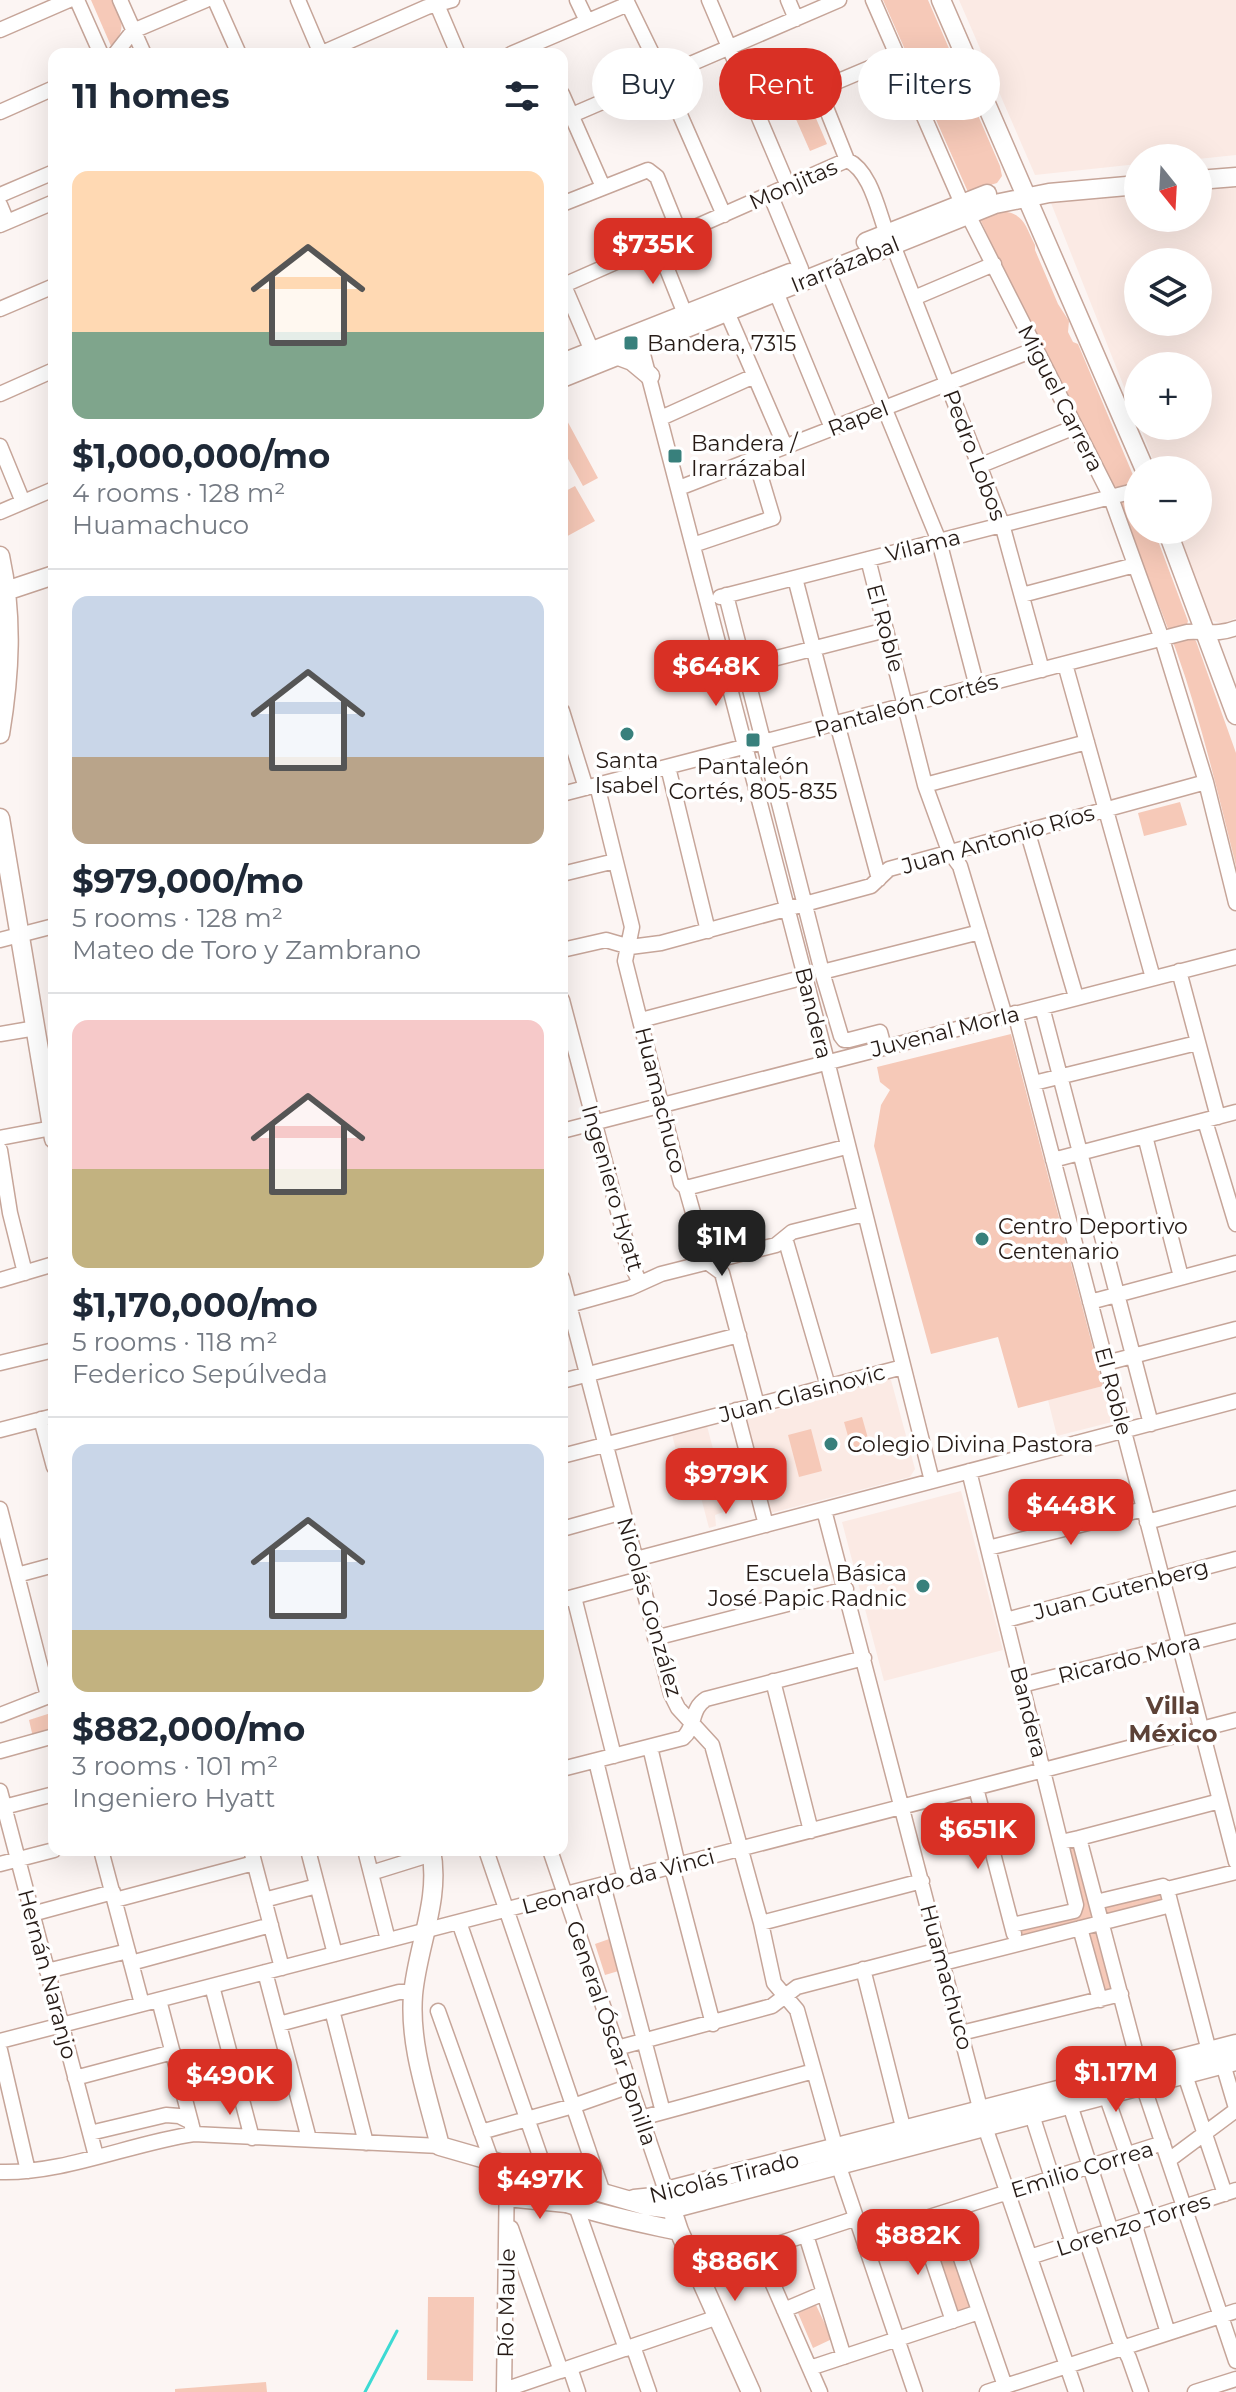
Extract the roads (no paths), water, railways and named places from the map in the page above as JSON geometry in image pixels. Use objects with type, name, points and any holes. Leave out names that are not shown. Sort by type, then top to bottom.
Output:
[{"type":"main road","points":[[941,0],[1139,456]]},
{"type":"main road","points":[[1212,167],[1236,165]]},
{"type":"main road","name":"Irarrázabal","points":[[568,375],[616,355],[685,314],[965,209],[1024,191],[1124,175]]},
{"type":"main road","points":[[1212,179],[1236,177]]},
{"type":"main road","name":"Irarrázabal","points":[[1024,191],[1124,186]]},
{"type":"main road","name":"Irarrázabal","points":[[568,361],[727,312],[828,271],[890,239]]},
{"type":"main road","points":[[616,355],[632,361],[650,376]]},
{"type":"main road","points":[[1172,544],[1236,715]]},
{"type":"main road","points":[[2,584],[17,576],[35,582],[48,577]]},
{"type":"main road","points":[[2,584],[48,587]]},
{"type":"main road","points":[[0,734],[5,631],[2,584]]},
{"type":"main road","points":[[0,818],[48,1103]]},
{"type":"main road","points":[[432,1856],[433,1885],[413,1992],[415,2040],[440,2146]]},
{"type":"main road","name":"Nicolás Tirado","points":[[837,2157],[904,2131],[1032,2115],[1106,2095],[1142,2077],[1185,2075],[1223,2059],[1236,2044]]},
{"type":"main road","name":"Nicolás Tirado","points":[[440,2146],[648,2206],[1142,2077],[1223,2059]]},
{"type":"main road","points":[[500,2164],[527,2186],[576,2206],[679,2231]]},
{"type":"main road","name":"General Óscar Bonilla","points":[[668,2200],[751,2392]]},
{"type":"street","points":[[2,24],[69,0]]},
{"type":"street","points":[[77,0],[98,48]]},
{"type":"street","points":[[120,0],[141,48]]},
{"type":"street","points":[[120,48],[133,31],[206,0]]},
{"type":"street","points":[[215,0],[236,48]]},
{"type":"street","points":[[298,0],[318,48]]},
{"type":"street","points":[[577,0],[587,21]]},
{"type":"street","points":[[709,0],[730,47]]},
{"type":"street","points":[[788,0],[796,19]]},
{"type":"street","points":[[703,59],[839,0]]},
{"type":"street","name":"Miguel Carrera","points":[[873,0],[894,48]]},
{"type":"street","points":[[335,48],[441,1],[456,48]]},
{"type":"street","points":[[540,48],[627,2],[649,48]]},
{"type":"street","points":[[0,112],[48,91]]},
{"type":"street","points":[[572,115],[592,106]]},
{"type":"street","points":[[568,107],[603,187]]},
{"type":"street","points":[[682,120],[724,215]]},
{"type":"street","points":[[760,120],[788,186]]},
{"type":"street","name":"Pedro Lobos","points":[[831,120],[847,160],[855,164],[866,180],[1002,524],[1042,670]]},
{"type":"street","name":"Miguel Carrera","points":[[926,120],[965,209],[1110,495],[1162,639],[1206,782],[1236,903]]},
{"type":"street","name":"Monjitas","points":[[568,281],[847,160]]},
{"type":"street","points":[[568,202],[648,170],[656,175],[680,234]]},
{"type":"street","points":[[0,195],[48,175]]},
{"type":"street","points":[[770,194],[801,269]]},
{"type":"street","points":[[0,205],[4,224],[48,205]]},
{"type":"street","points":[[657,244],[685,314]]},
{"type":"street","points":[[914,298],[994,264]]},
{"type":"street","points":[[828,271],[939,541],[977,687]]},
{"type":"street","points":[[0,309],[48,289]]},
{"type":"street","points":[[776,292],[832,428]]},
{"type":"street","points":[[568,295],[592,351]]},
{"type":"street","points":[[727,312],[785,446]]},
{"type":"street","name":"Bandera","points":[[640,339],[932,1481]]},
{"type":"street","name":"Rapel","points":[[679,488],[1036,349]]},
{"type":"street","points":[[0,394],[48,373]]},
{"type":"street","points":[[661,418],[754,376]]},
{"type":"street","points":[[979,466],[1075,427]]},
{"type":"street","points":[[0,446],[23,502]]},
{"type":"street","points":[[693,545],[773,518],[755,458]]},
{"type":"street","points":[[0,512],[48,492]]},
{"type":"street","name":"Vilama","points":[[708,600],[1124,492]]},
{"type":"street","name":"El Roble","points":[[868,559],[925,785],[949,851],[960,866],[1034,1083],[1236,1862]]},
{"type":"street","points":[[1022,595],[1135,565]]},
{"type":"street","points":[[795,578],[879,879]]},
{"type":"street","name":"Bandera","points":[[726,595],[822,972],[844,1040],[880,1032],[884,1047]]},
{"type":"street","name":"Pantaleón Cortés","points":[[568,793],[1162,639],[1204,631],[1219,634],[1236,628]]},
{"type":"street","points":[[745,666],[886,630]]},
{"type":"street","points":[[1065,664],[1153,978]]},
{"type":"street","name":"Huamachuco","points":[[568,729],[592,787],[632,927],[625,961],[681,1183],[686,1188],[707,1262],[722,1273],[757,1405]]},
{"type":"street","points":[[925,785],[1087,742]]},
{"type":"street","points":[[668,767],[708,931]]},
{"type":"street","name":"Juan Antonio Ríos","points":[[568,949],[606,940],[630,947],[661,943],[806,906],[871,886],[889,869],[1206,782]]},
{"type":"street","points":[[1027,830],[1076,997]]},
{"type":"street","points":[[568,873],[615,861]]},
{"type":"street","points":[[0,940],[48,928]]},
{"type":"street","points":[[822,972],[980,932]]},
{"type":"street","name":"Juvenal Morla","points":[[568,1129],[1236,957]]},
{"type":"street","points":[[1179,971],[1211,1119],[1231,1184],[1236,1224]]},
{"type":"street","points":[[641,1020],[805,977]]},
{"type":"street","name":"El Roble","points":[[1042,1007],[1151,1424]]},
{"type":"street","name":"Ingeniero Hyatt","points":[[568,1023],[633,1268],[640,1283]]},
{"type":"street","points":[[0,1034],[36,1028]]},
{"type":"street","points":[[1034,1083],[1197,1043]]},
{"type":"street","points":[[1053,1160],[1236,1112]]},
{"type":"street","points":[[0,1138],[48,1134]]},
{"type":"street","points":[[1145,1136],[1181,1277]]},
{"type":"street","points":[[686,1188],[846,1147]]},
{"type":"street","points":[[0,1150],[5,1215],[25,1273]]},
{"type":"street","points":[[568,1305],[630,1288],[661,1274],[776,1245],[792,1232],[864,1214]]},
{"type":"street","points":[[785,1238],[828,1386]]},
{"type":"street","points":[[1090,1302],[1236,1263]]},
{"type":"street","points":[[0,1280],[48,1266]]},
{"type":"street","name":"Nicolás González","points":[[568,1312],[671,1694],[678,1708],[712,1745],[761,1923],[774,1983],[797,2010],[837,2157],[915,2392]]},
{"type":"street","points":[[1106,1363],[1236,1329]]},
{"type":"street","points":[[568,1379],[739,1335]]},
{"type":"street","points":[[0,1363],[48,1351]]},
{"type":"street","name":"Juan Glasinovic","points":[[568,1454],[903,1367]]},
{"type":"street","points":[[636,1559],[1236,1401]]},
{"type":"street","points":[[736,1410],[766,1525]]},
{"type":"street","points":[[0,1430],[48,1418]]},
{"type":"street","name":"Bandera","points":[[969,1471],[1076,1905],[1074,1911],[1012,1925]]},
{"type":"street","points":[[988,1548],[1236,1498]]},
{"type":"street","points":[[0,1509],[5,1552],[17,1575],[48,1684]]},
{"type":"street","name":"Huamachuco","points":[[824,1510],[983,2119],[1076,2392]]},
{"type":"street","points":[[568,1527],[623,1512]]},
{"type":"street","name":"Juan Gutenberg","points":[[1006,1620],[1236,1559]]},
{"type":"street","points":[[17,1575],[48,1567]]},
{"type":"street","points":[[614,1756],[568,1599],[640,1579]]},
{"type":"street","points":[[655,1638],[846,1589]]},
{"type":"street","name":"Ricardo Mora","points":[[1022,1685],[1236,1631]]},
{"type":"street","points":[[568,1768],[683,1738],[689,1733],[695,1708],[701,1701],[864,1658]]},
{"type":"street","points":[[773,1681],[811,1831]]},
{"type":"street","points":[[0,1715],[48,1696]]},
{"type":"street","name":"Leonardo da Vinci","points":[[0,2041],[1236,1720]]},
{"type":"street","points":[[0,1751],[48,1738]]},
{"type":"street","points":[[650,1747],[713,2024]]},
{"type":"street","points":[[596,1761],[625,1879]]},
{"type":"street","points":[[976,1788],[1017,1944]]},
{"type":"street","name":"Hernán Naranjo","points":[[0,1791],[96,2156]]},
{"type":"street","points":[[4,1807],[48,1796]]},
{"type":"street","points":[[1061,1842],[1220,1801]]},
{"type":"street","points":[[1079,1838],[1142,2077],[1236,2361]]},
{"type":"street","points":[[0,1864],[48,1852]]},
{"type":"street","points":[[103,1856],[142,2004]]},
{"type":"street","points":[[32,1914],[114,1896],[253,1856],[282,1968]]},
{"type":"street","points":[[310,1856],[335,1954]]},
{"type":"street","points":[[367,1856],[388,1940]]},
{"type":"street","points":[[371,1873],[420,1856]]},
{"type":"street","points":[[488,1856],[603,2193]]},
{"type":"street","name":"General Óscar Bonilla","points":[[552,1856],[668,2200]]},
{"type":"street","points":[[1096,1902],[1236,1872]]},
{"type":"street","points":[[761,1923],[922,1881]]},
{"type":"street","name":"General Óscar Bonilla","points":[[603,1885],[642,2042],[663,2112]]},
{"type":"street","points":[[264,1900],[317,1886]]},
{"type":"street","points":[[1167,1889],[1223,2059],[1236,2109]]},
{"type":"street","points":[[617,2048],[772,2006],[797,1987],[863,1969],[1017,1944],[1171,1905]]},
{"type":"street","points":[[459,1922],[548,2179]]},
{"type":"street","points":[[47,1971],[129,1957],[271,1925]]},
{"type":"street","points":[[1080,1928],[1100,2000]]},
{"type":"street","points":[[863,1969],[904,2131]]},
{"type":"street","points":[[265,1972],[309,2139]]},
{"type":"street","points":[[212,1986],[252,2138]]},
{"type":"street","points":[[279,2024],[399,1992],[413,1992]]},
{"type":"street","points":[[961,2033],[1121,1994]]},
{"type":"street","points":[[159,2000],[193,2128]]},
{"type":"street","points":[[332,2010],[366,2143]]},
{"type":"street","points":[[438,2011],[481,2132],[500,2164]]},
{"type":"street","points":[[0,2050],[28,2171]]},
{"type":"street","points":[[75,2078],[173,2052]]},
{"type":"street","points":[[641,2118],[814,2071]]},
{"type":"street","points":[[1185,2075],[1205,2133],[1231,2192]]},
{"type":"street","points":[[481,2132],[630,2086]]},
{"type":"street","points":[[1106,2095],[1126,2155],[1168,2333]]},
{"type":"street","points":[[1070,2105],[1111,2231]]},
{"type":"street","name":"Emilio Correa","points":[[1169,2160],[1236,2109]]},
{"type":"street","points":[[90,2133],[166,2115],[179,2116],[193,2128]]},
{"type":"street","points":[[1032,2115],[1052,2178],[1141,2392]]},
{"type":"street","points":[[0,2172],[28,2171],[96,2156],[193,2128],[252,2138],[440,2146]]},
{"type":"street","name":"Emilio Correa","points":[[863,2238],[1163,2143]]},
{"type":"street","name":"Río Maule","points":[[500,2164],[507,2199],[504,2391]]},
{"type":"street","name":"Lorenzo Torres","points":[[1030,2257],[1231,2192]]},
{"type":"street","points":[[507,2199],[576,2206],[629,2348],[649,2392]]},
{"type":"street","points":[[945,2212],[1005,2386]]},
{"type":"street","points":[[507,2217],[565,2369],[578,2392]]},
{"type":"street","points":[[698,2270],[857,2218]]},
{"type":"street","points":[[919,2220],[953,2321]]},
{"type":"street","points":[[806,2235],[844,2357]]},
{"type":"street","points":[[758,2250],[820,2392]]},
{"type":"street","points":[[784,2310],[824,2293]]},
{"type":"street","points":[[987,2392],[1236,2311]]},
{"type":"street","points":[[810,2368],[979,2312]]},
{"type":"street","points":[[504,2391],[718,2317]]},
{"type":"street","points":[[1195,2392],[1236,2379]]},
{"type":"waterway","points":[[365,2392],[397,2331]]},
{"type":"place","name":"Bandera, 7315","points":[[631,343]]},
{"type":"place","name":"Bandera / Irarrázabal","points":[[675,456]]},
{"type":"place","name":"Santa Isabel","points":[[627,734]]},
{"type":"place","name":"Pantaleón Cortés, 805-835","points":[[753,740]]},
{"type":"place","name":"Centro Deportivo Centenario","points":[[982,1239]]},
{"type":"place","name":"Colegio Divina Pastora","points":[[831,1444]]},
{"type":"place","name":"Escuela Básica José Papic Radnic","points":[[923,1586]]},
{"type":"district","name":"Villa México","points":[[1173,1720]]}]
